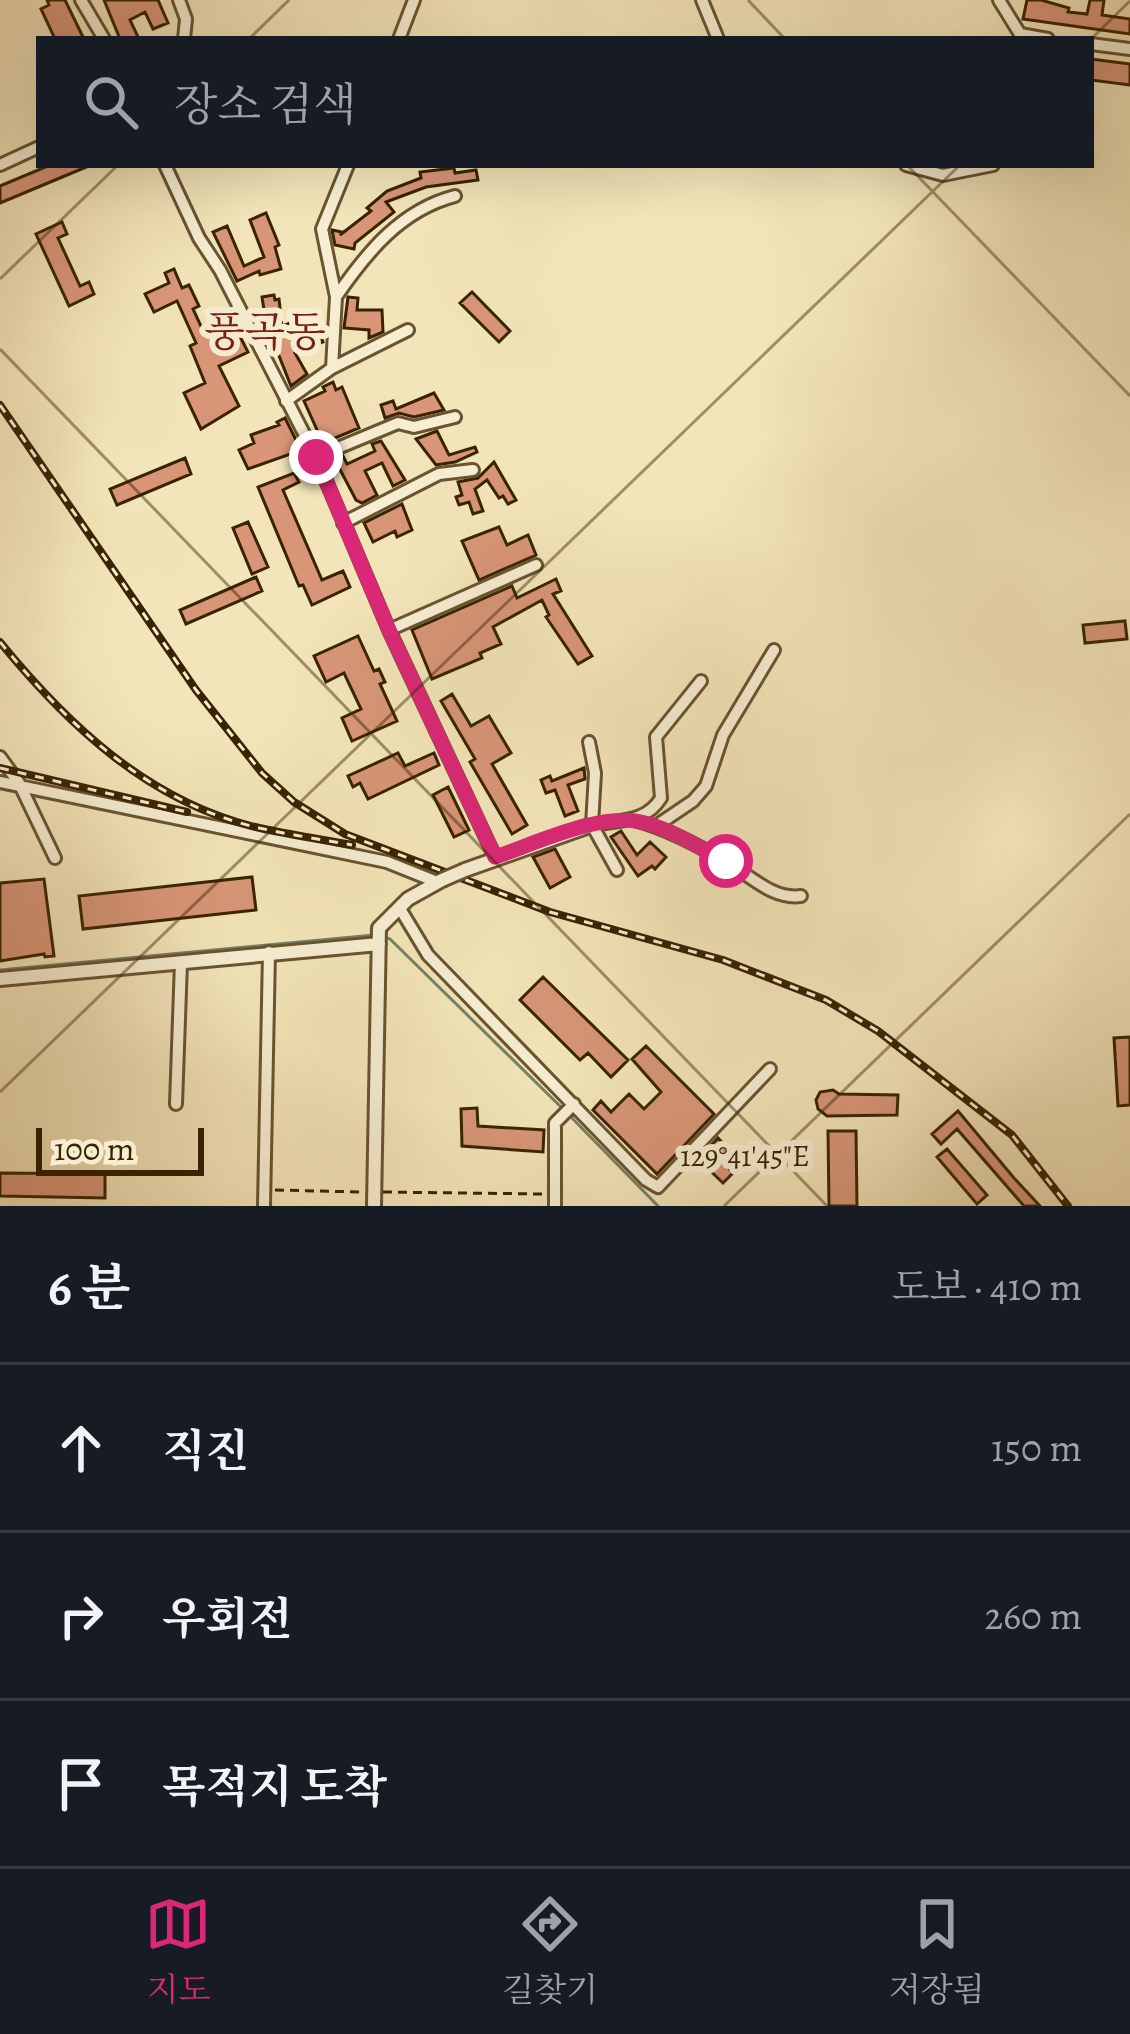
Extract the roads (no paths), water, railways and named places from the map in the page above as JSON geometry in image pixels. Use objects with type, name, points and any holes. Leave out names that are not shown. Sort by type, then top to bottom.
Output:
[{"type":"street","points":[[81,0],[102,36]]},
{"type":"street","points":[[179,0],[186,19],[184,36]]},
{"type":"street","points":[[400,36],[414,0]]},
{"type":"street","points":[[702,0],[717,36]]},
{"type":"street","points":[[999,0],[1020,34],[1031,36]]},
{"type":"street","points":[[1094,44],[1130,49]]},
{"type":"street","points":[[0,165],[36,148]]},
{"type":"street","points":[[166,168],[316,457],[389,630],[495,857]]},
{"type":"street","points":[[332,368],[335,297],[322,229],[347,168]]},
{"type":"street","points":[[917,168],[943,175],[978,168]]},
{"type":"street","points":[[335,297],[374,248],[415,210],[455,196]]},
{"type":"street","points":[[286,400],[332,368],[408,329]]},
{"type":"street","points":[[316,457],[398,423],[414,428],[454,417]]},
{"type":"street","points":[[343,523],[439,475],[473,470]]},
{"type":"street","points":[[389,630],[536,566]]},
{"type":"street","points":[[656,826],[694,801],[706,786],[723,735],[774,650]]},
{"type":"street","points":[[634,820],[656,807],[661,798],[656,737],[701,681]]},
{"type":"street","points":[[589,742],[595,773],[592,825],[617,870]]},
{"type":"street","points":[[0,757],[19,783],[55,858]]},
{"type":"street","points":[[0,782],[387,862],[440,881]]},
{"type":"street","points":[[374,1199],[379,938],[399,907],[440,881],[495,857],[592,825],[634,820],[726,861],[780,895],[800,896]]},
{"type":"street","points":[[399,907],[428,955],[569,1108],[658,1186],[770,1069]]},
{"type":"street","points":[[0,980],[379,938]]},
{"type":"street","points":[[264,1206],[269,952]]},
{"type":"street","points":[[176,1104],[181,962]]},
{"type":"street","points":[[555,1200],[555,1124],[569,1108]]},
{"type":"waterway","points":[[0,970],[374,935]]},
{"type":"waterway","points":[[383,937],[562,1108]]},
{"type":"waterway","points":[[569,1115],[658,1206]]},
{"type":"railway","points":[[0,405],[196,690],[262,773],[294,802],[345,834],[550,912],[723,960],[826,1000],[878,1031],[1012,1135],[1068,1206]]},
{"type":"railway","points":[[0,642],[81,729],[143,778],[213,814],[352,845]]},
{"type":"railway","points":[[0,768],[187,812]]},
{"type":"district","name":"풍곡동","points":[[265,331]]}]
